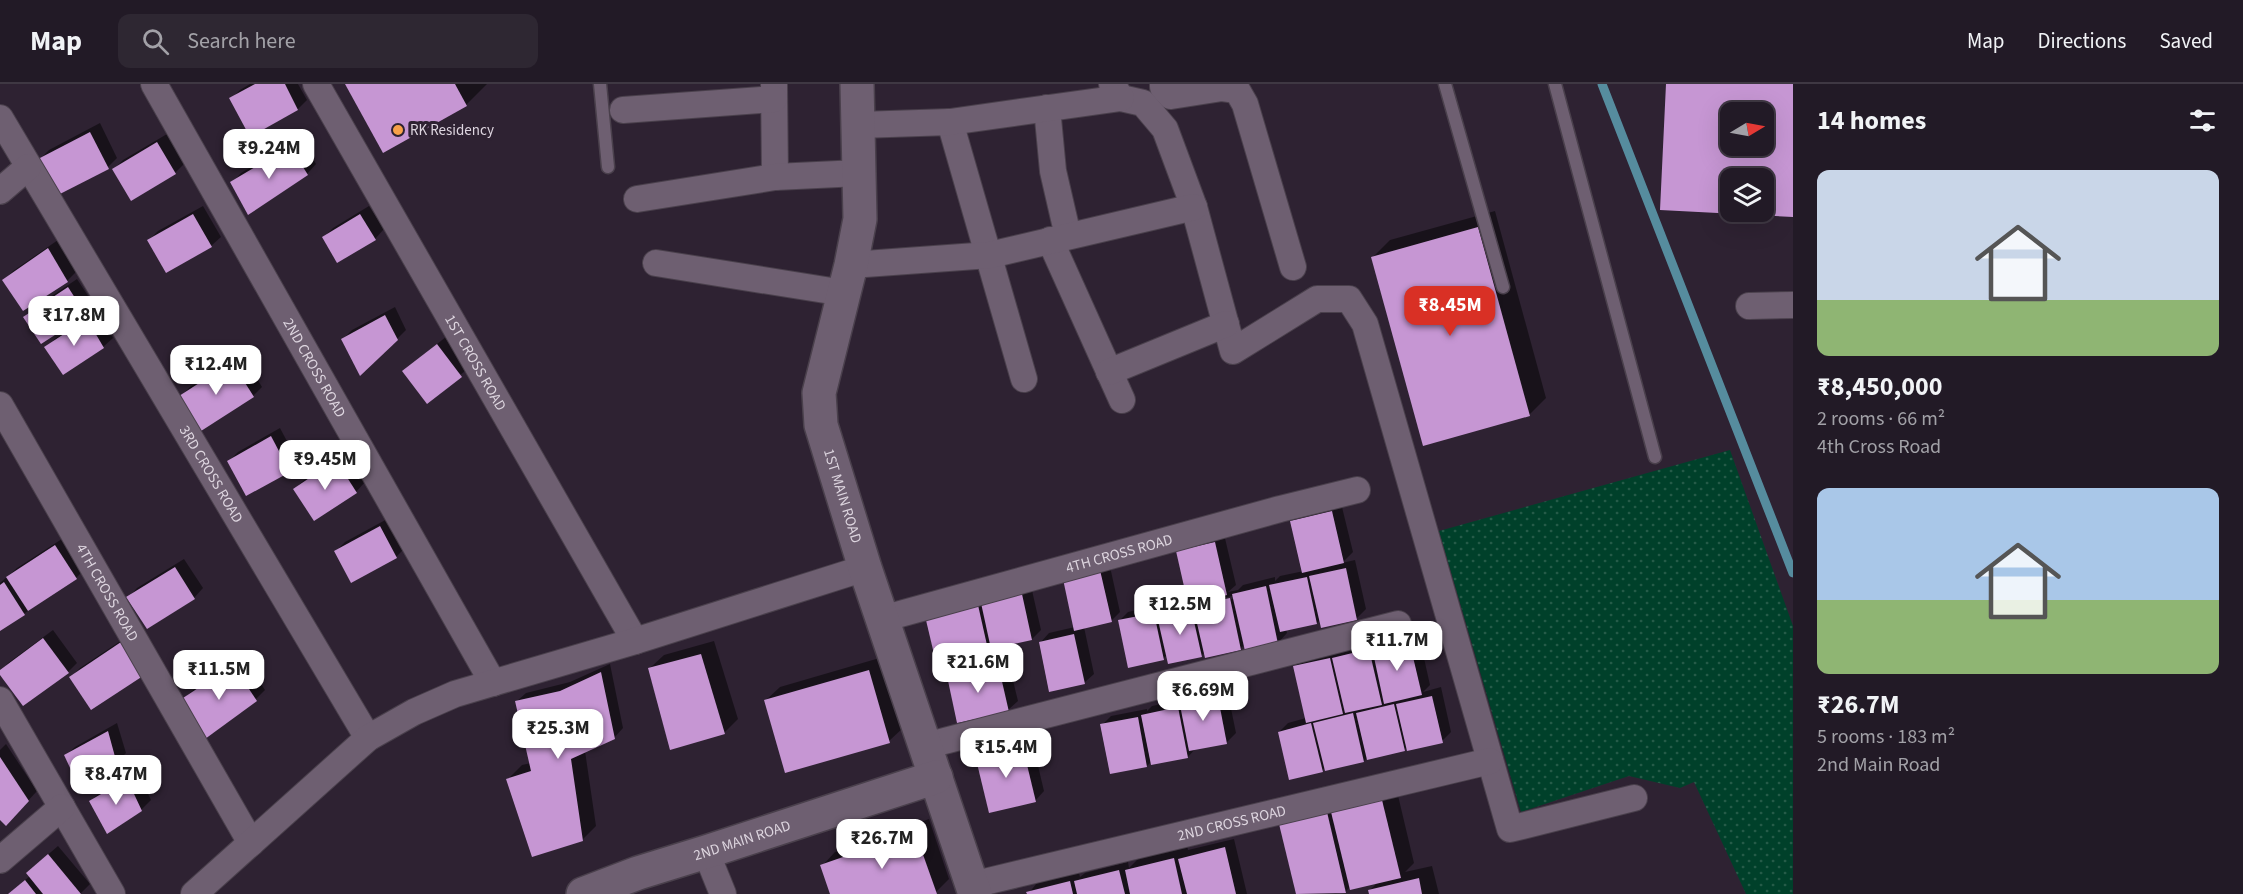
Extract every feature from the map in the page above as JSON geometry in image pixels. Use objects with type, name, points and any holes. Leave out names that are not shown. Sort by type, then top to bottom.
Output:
[{"type":"street","name":"2ND CROSS ROAD","points":[[154,84],[492,683]]},
{"type":"street","name":"1ST CROSS ROAD","points":[[316,84],[635,641]]},
{"type":"street","name":"1ST MAIN ROAD","points":[[856,84],[860,219],[848,279],[819,393],[818,410],[865,568],[974,889]]},
{"type":"street","points":[[1163,84],[1171,96],[1222,88],[1237,90],[1245,104],[1293,267]]},
{"type":"street","points":[[859,125],[950,122],[1047,108],[1117,91],[1143,103],[1166,129],[1194,207],[1233,351],[1317,300],[1349,299],[1365,324],[1510,828],[1634,798]]},
{"type":"street","points":[[623,110],[774,92],[775,177]]},
{"type":"street","points":[[1047,108],[1059,238],[1109,372],[1122,400]]},
{"type":"street","name":"3RD CROSS ROAD","points":[[0,118],[368,738]]},
{"type":"street","points":[[950,122],[1024,379]]},
{"type":"street","points":[[0,191],[28,167]]},
{"type":"street","points":[[637,199],[775,177],[859,173]]},
{"type":"street","points":[[656,263],[848,279],[990,255],[1194,207]]},
{"type":"street","points":[[1749,306],[1793,305]]},
{"type":"street","points":[[1109,372],[1226,324]]},
{"type":"street","name":"4TH CROSS ROAD","points":[[0,405],[251,843]]},
{"type":"street","name":"4TH CROSS ROAD","points":[[882,619],[1280,509],[1357,490]]},
{"type":"street","points":[[194,894],[368,738],[414,712],[455,694],[635,641],[865,568]]},
{"type":"street","points":[[925,746],[1398,624]]},
{"type":"street","points":[[0,700],[112,894]]},
{"type":"street","name":"2ND CROSS ROAD","points":[[974,889],[1490,761]]},
{"type":"street","name":"2ND MAIN ROAD","points":[[583,894],[638,873],[936,777]]},
{"type":"street","points":[[0,860],[62,807]]},
{"type":"street","points":[[706,852],[723,894]]},
{"type":"lane","points":[[600,84],[608,167]]},
{"type":"lane","points":[[1445,84],[1503,287]]},
{"type":"lane","points":[[1556,84],[1655,457]]},
{"type":"green space","points":[[1730,450],[1793,626],[1793,894],[1746,894],[1694,782],[1680,788],[1629,776],[1521,812],[1439,531]]},
{"type":"building","points":[[255,84],[285,84],[298,110],[250,137],[229,98]]},
{"type":"building","name":"RK Residency","points":[[345,84],[455,84],[467,106],[383,153]]},
{"type":"building","points":[[1666,84],[1793,84],[1793,217],[1774,216],[1774,168],[1720,168],[1720,213],[1660,210]]},
{"type":"building","points":[[90,132],[109,169],[56,196],[38,159]]},
{"type":"building","points":[[157,142],[176,174],[131,201],[112,169]]},
{"type":"building","points":[[290,146],[308,175],[248,215],[230,182]]},
{"type":"building","points":[[193,214],[212,247],[166,273],[147,240]]},
{"type":"building","points":[[360,214],[376,240],[337,263],[322,237]]},
{"type":"building","points":[[1478,227],[1530,416],[1423,446],[1371,257]]},
{"type":"building","points":[[48,248],[68,282],[23,311],[2,280]]},
{"type":"building","points":[[68,287],[86,315],[41,344],[23,317]]},
{"type":"building","points":[[385,315],[398,340],[360,376],[341,339]]},
{"type":"building","points":[[87,319],[104,348],[63,375],[44,347]]},
{"type":"building","points":[[437,344],[462,377],[427,404],[402,371]]},
{"type":"building","points":[[232,362],[254,397],[201,431],[179,396]]},
{"type":"building","points":[[271,436],[290,472],[246,496],[227,461]]},
{"type":"building","points":[[336,460],[357,493],[314,521],[293,489]]},
{"type":"building","points":[[1332,511],[1344,563],[1302,573],[1290,521]]},
{"type":"building","points":[[380,526],[397,558],[351,583],[334,551]]},
{"type":"building","points":[[1215,542],[1227,595],[1188,604],[1176,551]]},
{"type":"building","points":[[55,545],[77,579],[28,611],[6,577]]},
{"type":"building","points":[[175,567],[195,599],[147,629],[126,597]]},
{"type":"building","points":[[1346,568],[1357,620],[1321,628],[1309,576]]},
{"type":"building","points":[[1100,570],[1112,622],[1074,631],[1063,579]]},
{"type":"building","points":[[1307,577],[1317,624],[1280,632],[1269,585]]},
{"type":"building","points":[[4,582],[25,615],[0,631],[0,585]]},
{"type":"building","points":[[1266,586],[1278,644],[1245,651],[1232,594]]},
{"type":"building","points":[[1022,594],[1032,640],[991,649],[981,603]]},
{"type":"building","points":[[1230,598],[1241,650],[1205,658],[1193,606]]},
{"type":"building","points":[[978,605],[991,663],[939,675],[925,616]]},
{"type":"building","points":[[1191,608],[1202,657],[1168,664],[1157,616]]},
{"type":"building","points":[[1154,613],[1164,660],[1128,668],[1118,620]]},
{"type":"building","points":[[1074,634],[1085,684],[1049,692],[1039,642]]},
{"type":"building","points":[[43,638],[69,673],[23,706],[0,675],[0,670]]},
{"type":"building","points":[[124,640],[146,674],[91,710],[69,677]]},
{"type":"building","points":[[1409,640],[1422,695],[1384,704],[1372,648]]},
{"type":"building","points":[[1369,649],[1382,705],[1345,713],[1332,658]]},
{"type":"building","points":[[701,654],[725,734],[670,750],[648,668]]},
{"type":"building","points":[[1330,658],[1343,714],[1306,723],[1293,666]]},
{"type":"building","points":[[998,664],[1009,712],[957,723],[947,676]]},
{"type":"building","points":[[233,665],[257,701],[205,739],[183,698]]},
{"type":"building","points":[[869,670],[890,743],[785,773],[764,700]]},
{"type":"building","points":[[601,672],[615,739],[571,759],[583,841],[532,857],[506,779],[531,771],[515,701],[560,691]]},
{"type":"building","points":[[1217,692],[1227,744],[1189,751],[1179,700]]},
{"type":"building","points":[[1432,696],[1443,743],[1407,751],[1396,704]]},
{"type":"building","points":[[1394,704],[1405,751],[1367,760],[1356,713]]},
{"type":"building","points":[[1178,707],[1188,758],[1151,765],[1141,715]]},
{"type":"building","points":[[1353,713],[1364,762],[1325,771],[1313,723]]},
{"type":"building","points":[[1138,717],[1147,767],[1110,774],[1100,724]]},
{"type":"building","points":[[1311,723],[1323,772],[1289,780],[1278,732]]},
{"type":"building","points":[[108,731],[117,764],[80,789],[64,755]]},
{"type":"building","points":[[1022,744],[1036,802],[989,813],[975,755]]},
{"type":"building","points":[[0,757],[29,801],[6,826],[0,820]]},
{"type":"building","points":[[127,779],[142,811],[107,834],[89,801]]},
{"type":"building","points":[[1382,800],[1401,878],[1350,890],[1331,812]]},
{"type":"building","points":[[1327,812],[1346,893],[1296,894],[1279,824]]},
{"type":"building","points":[[915,832],[937,894],[830,894],[820,865]]},
{"type":"building","points":[[1225,847],[1236,894],[1187,894],[1178,859]]},
{"type":"building","points":[[48,854],[81,894],[43,894],[26,873]]},
{"type":"building","points":[[1174,858],[1182,894],[1130,894],[1125,870]]},
{"type":"building","points":[[1119,870],[1125,894],[1077,894],[1074,881]]},
{"type":"building","points":[[1419,878],[1422,894],[1369,894],[1368,890]]},
{"type":"building","points":[[25,880],[36,894],[8,894]]},
{"type":"building","points":[[1070,881],[1073,894],[1027,894],[1026,892]]},
{"type":"waterway","points":[[1602,84],[1793,573]]},
{"type":"place","name":"RK Residency","points":[[398,130]]}]
